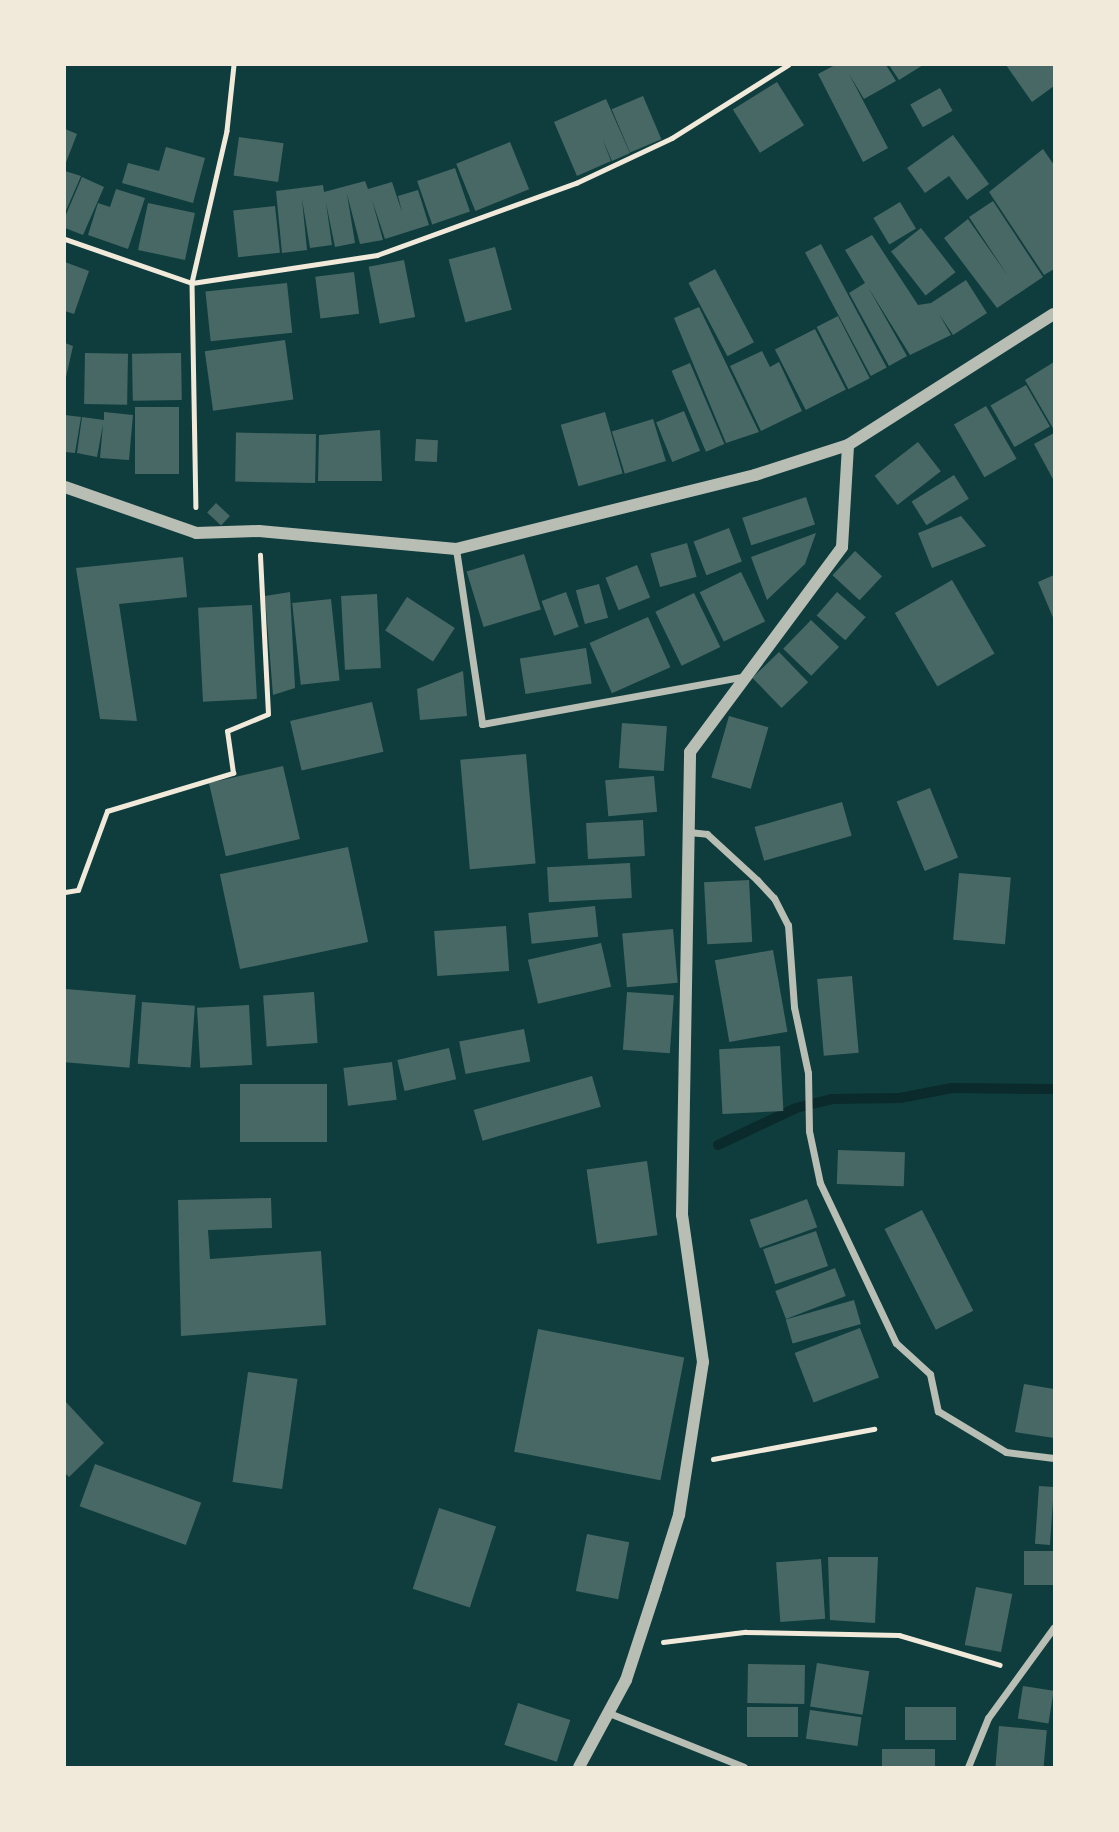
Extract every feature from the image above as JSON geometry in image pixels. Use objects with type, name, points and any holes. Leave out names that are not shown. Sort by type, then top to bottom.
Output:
[{"type":"street","points":[[65,487],[196,533],[259,531],[456,549],[755,475],[848,445],[1054,314]]},
{"type":"street","points":[[579,1767],[609,1713],[637,1645],[678,1515],[703,1362],[682,1215],[690,752],[842,547],[848,445]]},
{"type":"street","points":[[456,549],[482,724],[747,676]]},
{"type":"street","points":[[689,832],[708,834],[757,880],[775,898],[788,925],[794,1007],[808,1073],[809,1131],[820,1183],[896,1343],[930,1374],[938,1411],[1006,1452],[1054,1458]]},
{"type":"street","points":[[968,1767],[988,1718],[1054,1627]]},
{"type":"street","points":[[609,1713],[744,1767]]},
{"type":"path","points":[[196,533],[192,283],[227,131],[234,65]]},
{"type":"path","points":[[65,239],[192,283],[377,255],[576,183],[672,138],[788,65]]},
{"type":"path","points":[[65,892],[78,890],[107,811],[233,773],[227,731],[268,714],[259,531]]},
{"type":"path","points":[[688,1457],[742,1456],[874,1429]]},
{"type":"path","points":[[637,1645],[745,1632],[899,1635],[1021,1671]]},
{"type":"building","points":[[835,65],[886,65],[896,81],[864,99],[849,74],[888,148],[863,162],[818,74]]},
{"type":"building","points":[[889,65],[923,65],[899,80]]},
{"type":"building","points":[[1006,65],[1054,65],[1054,86],[1032,102]]},
{"type":"building","points":[[777,82],[804,125],[760,153],[733,110]]},
{"type":"building","points":[[940,88],[953,111],[923,127],[910,104]]},
{"type":"building","points":[[643,96],[661,139],[630,153],[612,109]]},
{"type":"building","points":[[606,99],[630,153],[612,161],[602,138],[611,161],[577,176],[554,122]]},
{"type":"building","points":[[65,129],[77,134],[65,165]]},
{"type":"building","points":[[953,135],[989,184],[967,200],[949,176],[925,193],[907,168]]},
{"type":"building","points":[[239,137],[284,143],[278,182],[234,176]]},
{"type":"building","points":[[510,142],[529,189],[475,211],[456,164]]},
{"type":"building","points":[[166,147],[205,158],[193,203],[122,183],[128,163],[159,171]]},
{"type":"building","points":[[1043,149],[1054,165],[1054,269],[1044,275],[989,192]]},
{"type":"building","points":[[455,168],[470,211],[432,225],[417,181]]},
{"type":"building","points":[[65,171],[81,176],[65,213]]},
{"type":"building","points":[[82,177],[104,187],[83,235],[65,228],[65,217]]},
{"type":"building","points":[[365,181],[368,189],[392,182],[402,212],[398,196],[418,190],[429,225],[385,239],[372,200],[383,240],[360,244],[347,194],[355,243],[335,247],[326,203],[332,245],[310,248],[302,199],[307,250],[282,253],[276,191],[323,185],[324,192]]},
{"type":"building","points":[[116,189],[145,198],[128,249],[88,235],[98,203],[110,207]]},
{"type":"building","points":[[993,201],[1043,277],[997,308],[944,238],[968,219],[1008,276],[969,217]]},
{"type":"building","points":[[900,202],[916,229],[889,245],[873,218]]},
{"type":"building","points":[[148,203],[195,213],[185,260],[138,250]]},
{"type":"building","points":[[275,206],[280,253],[238,257],[233,210]]},
{"type":"building","points":[[921,228],[955,272],[926,296],[891,251]]},
{"type":"building","points":[[872,235],[918,305],[931,303],[966,280],[987,313],[953,335],[939,314],[951,335],[910,355],[868,287],[907,356],[889,366],[849,293],[865,283],[845,250]]},
{"type":"building","points":[[821,244],[887,368],[871,376],[805,252]]},
{"type":"building","points":[[495,247],[512,310],[465,322],[449,259]]},
{"type":"building","points":[[404,260],[415,317],[380,324],[369,267]]},
{"type":"building","points":[[65,262],[89,271],[74,314],[65,311]]},
{"type":"building","points":[[715,269],[754,342],[727,356],[689,283]]},
{"type":"building","points":[[354,272],[359,314],[320,318],[315,277]]},
{"type":"building","points":[[287,283],[292,333],[211,341],[205,292]]},
{"type":"building","points":[[699,307],[759,432],[726,443],[674,318]]},
{"type":"building","points":[[838,316],[870,378],[848,389],[817,327]]},
{"type":"building","points":[[815,329],[846,390],[806,410],[775,349]]},
{"type":"building","points":[[285,340],[293,399],[213,411],[205,351]]},
{"type":"building","points":[[65,343],[73,346],[66,377],[65,377]]},
{"type":"building","points":[[762,351],[770,367],[779,362],[802,411],[761,431],[730,366]]},
{"type":"building","points":[[85,353],[128,354],[127,405],[84,404]]},
{"type":"building","points":[[181,353],[182,400],[133,401],[132,354]]},
{"type":"building","points":[[1054,362],[1054,430],[1025,380]]},
{"type":"building","points":[[690,363],[724,444],[706,452],[672,371]]},
{"type":"building","points":[[1026,385],[1050,427],[1014,447],[990,406]]},
{"type":"building","points":[[986,406],[1016,459],[984,477],[954,424]]},
{"type":"building","points":[[135,407],[179,407],[179,474],[135,474]]},
{"type":"building","points":[[684,411],[700,451],[672,462],[656,422]]},
{"type":"building","points":[[104,412],[133,415],[129,460],[100,458],[103,424],[97,457],[77,453],[82,417],[104,420]]},
{"type":"building","points":[[605,412],[623,474],[578,486],[561,425]]},
{"type":"building","points":[[65,415],[81,417],[75,453],[65,452]]},
{"type":"building","points":[[653,419],[666,461],[625,474],[612,432]]},
{"type":"building","points":[[380,430],[382,481],[318,481],[319,435]]},
{"type":"building","points":[[236,433],[316,434],[315,483],[235,482]]},
{"type":"building","points":[[1054,433],[1054,481],[1034,444]]},
{"type":"building","points":[[416,439],[438,440],[437,462],[415,461]]},
{"type":"building","points":[[918,442],[941,471],[897,505],[875,476]]},
{"type":"building","points":[[954,475],[969,499],[926,525],[912,501]]},
{"type":"building","points":[[806,497],[815,525],[751,545],[742,518]]},
{"type":"building","points":[[216,503],[230,516],[221,525],[207,513]]},
{"type":"building","points":[[961,516],[986,546],[932,568],[918,533]]},
{"type":"building","points":[[729,528],[742,562],[706,575],[694,542]]},
{"type":"building","points":[[816,533],[805,564],[767,600],[751,557]]},
{"type":"building","points":[[687,543],[697,577],[660,587],[650,553]]},
{"type":"building","points":[[855,551],[882,576],[860,600],[832,575]]},
{"type":"building","points":[[524,554],[541,609],[484,627],[467,572]]},
{"type":"building","points":[[183,557],[187,597],[119,604],[137,721],[100,719],[76,568]]},
{"type":"building","points":[[637,565],[650,597],[619,610],[605,578]]},
{"type":"building","points":[[741,572],[765,621],[724,642],[700,592]]},
{"type":"building","points":[[1054,575],[1054,620],[1038,582]]},
{"type":"building","points":[[952,580],[994,654],[937,687],[895,613]]},
{"type":"building","points":[[599,584],[608,618],[585,624],[576,590]]},
{"type":"building","points":[[290,592],[295,688],[273,695],[265,596]]},
{"type":"building","points":[[566,592],[579,627],[554,636],[542,601]]},
{"type":"building","points":[[837,592],[866,617],[845,640],[817,615]]},
{"type":"building","points":[[694,593],[720,647],[682,666],[655,612]]},
{"type":"building","points":[[377,594],[381,668],[345,670],[341,596]]},
{"type":"building","points":[[407,597],[455,628],[433,662],[385,631]]},
{"type":"building","points":[[331,599],[340,681],[301,685],[292,603]]},
{"type":"building","points":[[252,605],[257,699],[203,702],[198,608]]},
{"type":"building","points":[[648,617],[670,667],[612,693],[590,643]]},
{"type":"building","points":[[811,620],[839,647],[811,676],[783,649]]},
{"type":"building","points":[[586,648],[592,684],[525,694],[520,658]]},
{"type":"building","points":[[779,652],[808,682],[782,708],[752,678]]},
{"type":"building","points":[[463,671],[467,716],[420,720],[417,689]]},
{"type":"building","points":[[372,702],[383,752],[302,771],[290,721]]},
{"type":"building","points":[[729,716],[768,727],[751,789],[711,778]]},
{"type":"building","points":[[622,723],[667,726],[664,771],[619,768]]},
{"type":"building","points":[[526,754],[536,864],[470,869],[460,760]]},
{"type":"building","points":[[283,766],[300,839],[226,856],[209,783]]},
{"type":"building","points":[[654,776],[657,812],[608,816],[605,780]]},
{"type":"building","points":[[930,788],[958,858],[925,871],[897,801]]},
{"type":"building","points":[[842,802],[852,836],[764,861],[755,827]]},
{"type":"building","points":[[643,820],[645,856],[588,859],[586,823]]},
{"type":"building","points":[[348,847],[368,942],[240,969],[220,874]]},
{"type":"building","points":[[630,863],[632,898],[549,902],[547,867]]},
{"type":"building","points":[[959,873],[1011,878],[1005,944],[953,940]]},
{"type":"building","points":[[749,880],[752,942],[707,944],[704,882]]},
{"type":"building","points":[[595,906],[598,937],[532,944],[528,913]]},
{"type":"building","points":[[506,926],[509,971],[437,976],[434,931]]},
{"type":"building","points":[[673,929],[678,983],[627,987],[622,933]]},
{"type":"building","points":[[601,943],[611,987],[538,1004],[528,960]]},
{"type":"building","points":[[773,950],[787,1032],[729,1042],[715,960]]},
{"type":"building","points":[[852,976],[859,1053],[824,1056],[817,979]]},
{"type":"building","points":[[66,989],[136,995],[129,1068],[65,1062]]},
{"type":"building","points":[[314,992],[318,1043],[267,1046],[263,996]]},
{"type":"building","points":[[627,992],[674,995],[670,1053],[623,1050]]},
{"type":"building","points":[[142,1002],[195,1006],[191,1068],[138,1064]]},
{"type":"building","points":[[249,1005],[252,1065],[200,1068],[197,1008]]},
{"type":"building","points":[[524,1029],[530,1061],[466,1074],[459,1042]]},
{"type":"building","points":[[780,1046],[783,1111],[722,1114],[719,1049]]},
{"type":"building","points":[[449,1048],[456,1079],[405,1091],[397,1060]]},
{"type":"building","points":[[392,1062],[397,1100],[348,1106],[343,1068]]},
{"type":"building","points":[[592,1076],[601,1107],[483,1141],[474,1110]]},
{"type":"building","points":[[240,1084],[327,1084],[327,1142],[240,1142]]},
{"type":"building","points":[[838,1150],[905,1152],[904,1186],[837,1184]]},
{"type":"building","points":[[647,1161],[657,1235],[597,1244],[587,1169]]},
{"type":"building","points":[[271,1198],[272,1228],[208,1230],[210,1259],[321,1251],[326,1325],[181,1336],[178,1200]]},
{"type":"building","points":[[807,1199],[817,1227],[760,1248],[750,1220]]},
{"type":"building","points":[[922,1210],[973,1311],[936,1330],[885,1229]]},
{"type":"building","points":[[816,1231],[828,1266],[775,1284],[763,1249]]},
{"type":"building","points":[[835,1268],[846,1296],[786,1319],[775,1291]]},
{"type":"building","points":[[854,1300],[861,1324],[793,1344],[786,1320]]},
{"type":"building","points":[[860,1328],[879,1377],[814,1403],[795,1353]]},
{"type":"building","points":[[538,1329],[684,1357],[660,1480],[514,1452]]},
{"type":"building","points":[[248,1372],[298,1379],[282,1489],[233,1482]]},
{"type":"building","points":[[1024,1384],[1054,1389],[1054,1438],[1015,1432]]},
{"type":"building","points":[[65,1401],[104,1443],[69,1477],[65,1473]]},
{"type":"building","points":[[95,1464],[201,1503],[186,1545],[80,1506]]},
{"type":"building","points":[[1039,1486],[1054,1487],[1050,1545],[1035,1544]]},
{"type":"building","points":[[439,1508],[496,1527],[470,1607],[413,1589]]},
{"type":"building","points":[[587,1534],[629,1542],[618,1599],[576,1591]]},
{"type":"building","points":[[1024,1551],[1054,1551],[1054,1585],[1024,1585]]},
{"type":"building","points":[[828,1557],[878,1557],[875,1623],[830,1620]]},
{"type":"building","points":[[821,1559],[825,1619],[780,1622],[776,1562]]},
{"type":"building","points":[[976,1587],[1012,1594],[1001,1652],[965,1645]]},
{"type":"building","points":[[817,1663],[869,1671],[862,1715],[810,1706]]},
{"type":"building","points":[[748,1664],[805,1665],[804,1704],[747,1703]]},
{"type":"building","points":[[1023,1686],[1054,1691],[1048,1723],[1018,1719]]},
{"type":"building","points":[[518,1703],[570,1720],[557,1762],[504,1745]]},
{"type":"building","points":[[747,1707],[798,1707],[798,1737],[747,1737]]},
{"type":"building","points":[[905,1707],[956,1707],[956,1740],[905,1740]]},
{"type":"building","points":[[810,1710],[861,1717],[857,1746],[806,1739]]},
{"type":"building","points":[[999,1726],[1047,1730],[1044,1767],[995,1767]]},
{"type":"building","points":[[882,1749],[935,1749],[935,1767],[882,1767]]},
{"type":"waterway","points":[[718,1145],[796,1108],[831,1099],[900,1098],[952,1088],[1054,1089]]}]
